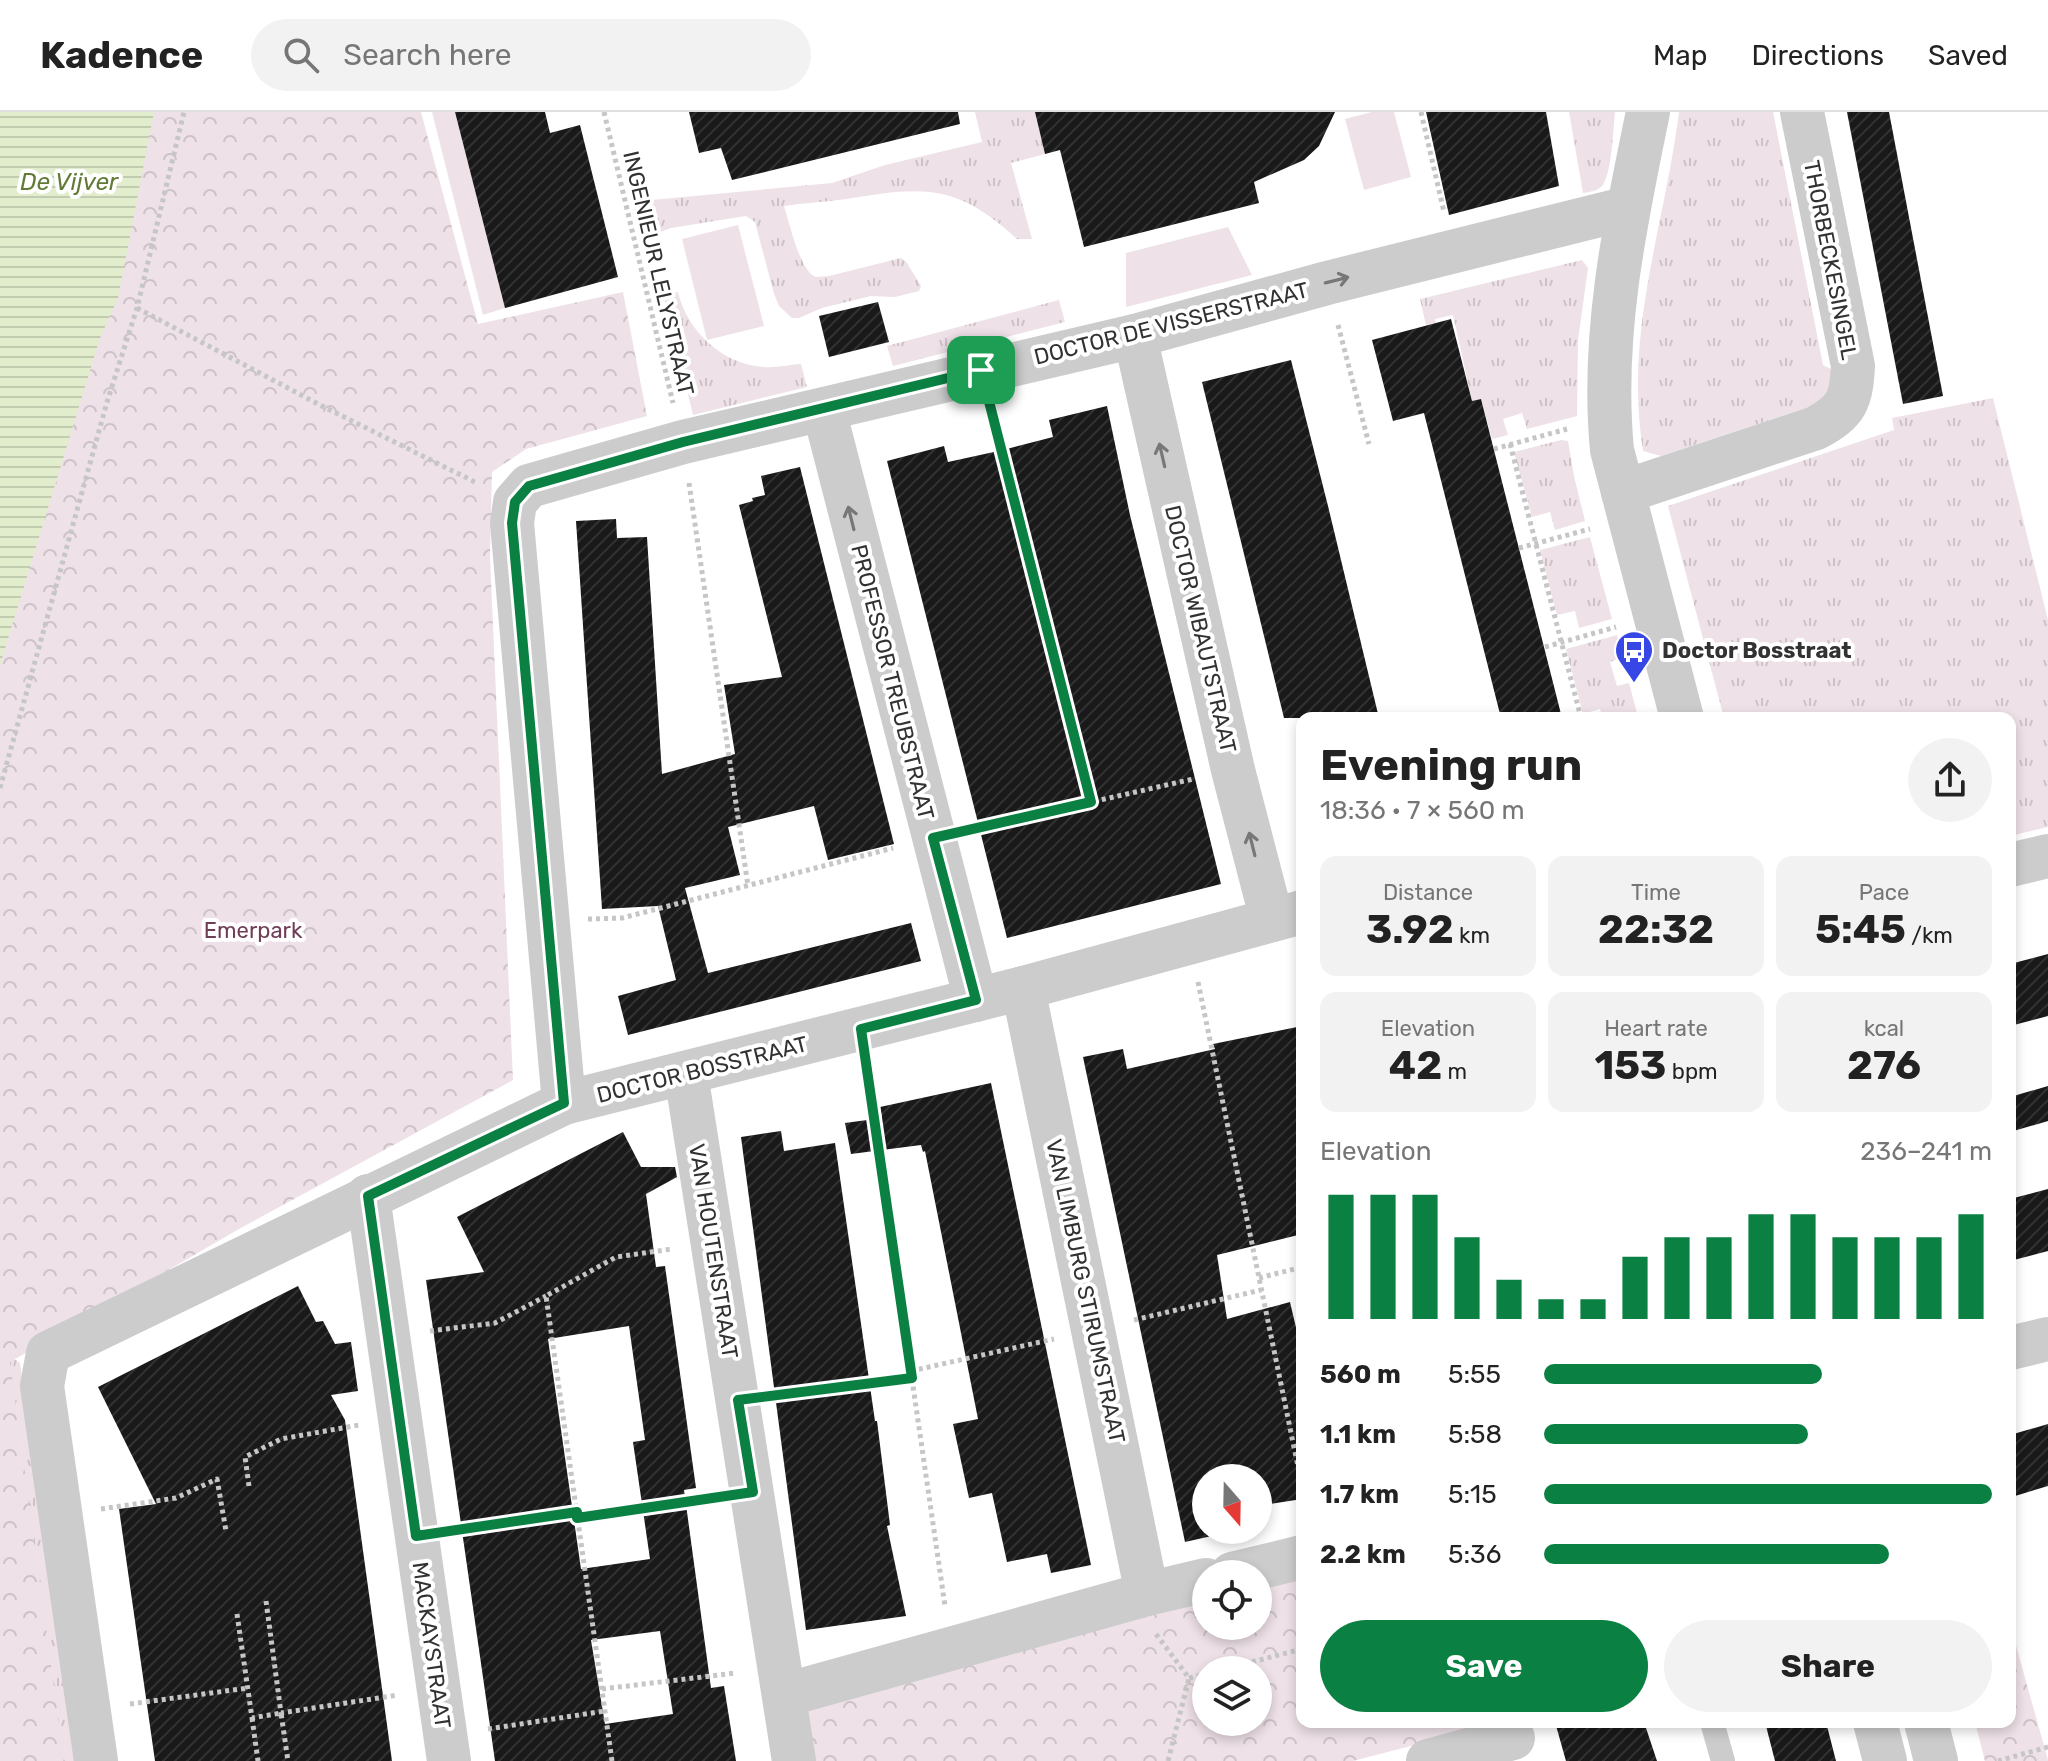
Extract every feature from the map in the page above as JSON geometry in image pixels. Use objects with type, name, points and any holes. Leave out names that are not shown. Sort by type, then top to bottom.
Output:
[{"type":"street","points":[[1648,112],[1613,298],[1608,390],[1612,450],[1610,510],[1680,712]]},
{"type":"street","name":"THORBECKESINGEL","points":[[1610,510],[1816,428],[1841,413],[1847,402],[1853,366],[1802,112]]},
{"type":"street","name":"DOCTOR DE VISSERSTRAAT","points":[[515,502],[529,486],[683,442],[1135,336],[1327,283],[1628,208]]},
{"type":"street","name":"DOCTOR WIBAUTSTRAAT","points":[[1135,336],[1233,770],[1287,916]]},
{"type":"street","name":"PROFESSOR TREUBSTRAAT","points":[[824,410],[976,1000]]},
{"type":"street","points":[[515,502],[512,523],[564,1103]]},
{"type":"street","points":[[2016,864],[2048,856]]},
{"type":"street","name":"DOCTOR BOSSTRAAT","points":[[60,1515],[42,1386],[48,1353],[368,1196],[564,1103],[1023,988],[1287,916]]},
{"type":"street","name":"VAN LIMBURG STIRUMSTRAAT","points":[[1023,988],[1142,1596]]},
{"type":"street","name":"VAN HOUTENSTRAAT","points":[[686,1074],[794,1761]]},
{"type":"street","name":"MACKAYSTRAAT","points":[[368,1196],[447,1748]]},
{"type":"street","points":[[2016,1347],[2048,1339]]},
{"type":"street","points":[[60,1515],[96,1761]]},
{"type":"street","points":[[1272,1564],[1296,1558]]},
{"type":"street","points":[[783,1681],[951,1649],[1192,1584]]},
{"type":"street","points":[[1877,1728],[1885,1761]]},
{"type":"street","points":[[1928,1728],[1936,1761]]},
{"type":"street","points":[[1428,1761],[1514,1740]]},
{"type":"lane","points":[[1714,1728],[1723,1761]]},
{"type":"path","points":[[0,788],[107,402],[137,308],[184,112]]},
{"type":"path","name":"INGENIEUR LELYSTRAAT","points":[[604,112],[683,442],[748,886]]},
{"type":"path","points":[[1421,112],[1454,251]]},
{"type":"path","points":[[1327,283],[1369,444]]},
{"type":"path","points":[[137,308],[320,405],[515,502]]},
{"type":"path","points":[[981,370],[1091,802]]},
{"type":"path","points":[[1494,449],[1569,429]]},
{"type":"path","points":[[1510,444],[1579,712]]},
{"type":"path","points":[[1519,548],[1536,544],[1610,510]]},
{"type":"path","points":[[1545,647],[1624,625]]},
{"type":"path","points":[[548,921],[622,918],[933,838],[1233,770]]},
{"type":"path","points":[[1189,942],[1296,1457]]},
{"type":"path","points":[[861,1029],[951,1649]]},
{"type":"path","points":[[388,1336],[495,1323],[616,1257],[713,1243]]},
{"type":"path","points":[[1259,1278],[1296,1269]]},
{"type":"path","points":[[546,1296],[612,1761]]},
{"type":"path","points":[[738,1400],[912,1378]]},
{"type":"path","points":[[249,1486],[245,1457],[281,1439],[399,1418]]},
{"type":"path","points":[[60,1515],[176,1498],[217,1479],[226,1531]]},
{"type":"path","points":[[416,1536],[753,1492]]},
{"type":"path","points":[[1142,1596],[1143,1616],[1189,1678]]},
{"type":"path","points":[[266,1601],[288,1761]]},
{"type":"path","points":[[237,1614],[258,1761]]},
{"type":"path","points":[[1272,1657],[1296,1651]]},
{"type":"path","points":[[1168,1761],[1189,1678]]},
{"type":"path","points":[[602,1689],[783,1681]]},
{"type":"path","points":[[89,1710],[248,1688]]},
{"type":"path","points":[[252,1718],[438,1689]]},
{"type":"path","points":[[447,1748],[605,1711]]},
{"type":"path","points":[[1998,1761],[2048,1747]]},
{"type":"green space","name":"Emerpark","points":[[0,112],[421,112],[478,324],[623,292],[647,416],[526,449],[492,472],[490,557],[513,1080],[239,1229],[10,1362],[64,1761],[0,1761]]},
{"type":"green space","points":[[432,112],[455,112],[505,308],[483,315]]},
{"type":"green space","points":[[975,112],[1035,112],[1045,154],[1011,163],[1032,239],[1017,239],[976,207],[938,193],[897,192],[784,206],[800,256],[816,277],[901,258],[921,286],[919,291],[895,297],[871,296],[792,318],[779,306],[755,222],[746,216],[671,228],[649,236],[641,201],[832,183],[885,165],[982,142]]},
{"type":"green space","points":[[1372,112],[1394,112],[1411,177],[1364,190],[1345,119]]},
{"type":"green space","points":[[1569,112],[1615,112],[1608,173],[1605,182],[1595,190],[1583,193]]},
{"type":"green space","points":[[1679,112],[1773,112],[1823,365],[1839,373],[1828,388],[1829,396],[1816,405],[1661,456],[1643,451],[1638,407],[1638,364],[1648,280]]},
{"type":"green space","points":[[738,225],[764,326],[707,340],[682,239]]},
{"type":"green space","points":[[1228,227],[1252,275],[1126,307],[1126,253]]},
{"type":"green space","points":[[1582,260],[1588,268],[1578,340],[1577,416],[1527,429],[1522,413],[1503,419],[1508,435],[1492,439],[1481,399],[1472,401],[1453,315],[1435,319],[1436,323],[1426,325],[1420,299]]},
{"type":"green space","points":[[678,292],[689,320],[720,352],[748,365],[777,367],[801,364],[807,387],[693,415],[663,294]]},
{"type":"green space","points":[[1059,300],[1065,322],[893,366],[887,346]]},
{"type":"green space","points":[[1993,398],[2048,620],[2048,827],[2016,835],[2016,712],[1722,712],[1668,506],[1894,430],[1892,418]]},
{"type":"green space","points":[[1568,441],[1585,521],[1555,530],[1550,512],[1532,517],[1514,452]]},
{"type":"green space","points":[[1590,537],[1612,619],[1579,628],[1575,611],[1557,615],[1540,550]]},
{"type":"green space","points":[[1617,635],[1623,657],[1610,662],[1617,686],[1629,683],[1637,712],[1601,712],[1600,709],[1582,712],[1566,649]]},
{"type":"green space","points":[[0,1356],[13,1358],[20,1363],[76,1761],[0,1761]]},
{"type":"green space","points":[[1296,1576],[1296,1728],[1470,1728],[1465,1732],[1353,1761],[803,1761],[806,1706],[1192,1603],[1192,1640],[1272,1640],[1272,1582]]},
{"type":"green space","points":[[2016,1646],[2048,1761],[1985,1761],[1977,1728],[2016,1728]]},
{"type":"water","name":"De Vijver","points":[[0,112],[154,112],[118,298],[100,338],[0,665]]},
{"type":"building","points":[[455,112],[545,112],[550,133],[580,125],[618,277],[505,308]]},
{"type":"building","points":[[689,112],[958,112],[960,124],[732,180],[721,148],[699,153]]},
{"type":"building","points":[[1035,112],[1335,112],[1319,146],[1304,160],[1254,182],[1259,203],[1084,247],[1060,150],[1045,154]]},
{"type":"building","points":[[1426,112],[1546,112],[1559,186],[1449,215]]},
{"type":"building","points":[[1847,112],[1889,112],[1943,396],[1903,404]]},
{"type":"building","points":[[878,302],[889,342],[829,357],[819,316]]},
{"type":"building","points":[[1451,319],[1472,401],[1481,399],[1560,712],[1499,712],[1424,413],[1393,421],[1372,340]]},
{"type":"building","points":[[1291,360],[1378,712],[1296,712],[1296,718],[1284,718],[1202,382]]},
{"type":"building","points":[[1107,406],[1130,515],[1221,884],[1007,938],[887,461],[944,446],[948,462],[1003,450],[1053,437],[1049,420]]},
{"type":"building","points":[[800,467],[894,844],[828,860],[814,806],[728,827],[740,875],[685,888],[708,973],[911,923],[921,961],[628,1035],[618,996],[676,980],[658,906],[602,909],[576,521],[616,519],[617,538],[647,537],[662,774],[735,754],[724,685],[782,677],[739,505],[765,495],[761,476]]},
{"type":"building","points":[[2048,954],[2048,1016],[2016,1024],[2016,962]]},
{"type":"building","points":[[1296,1027],[1296,1235],[1217,1255],[1227,1319],[1290,1302],[1296,1328],[1296,1500],[1272,1504],[1272,1464],[1192,1464],[1192,1540],[1185,1542],[1083,1057],[1123,1049],[1127,1069],[1215,1049],[1213,1044]]},
{"type":"building","points":[[991,1083],[1091,1565],[1051,1573],[1047,1554],[1007,1562],[992,1493],[969,1498],[953,1424],[978,1419],[925,1151],[921,1145],[851,1154],[845,1123],[882,1118],[880,1107]]},
{"type":"building","points":[[2048,1086],[2048,1121],[2016,1130],[2016,1095]]},
{"type":"building","points":[[781,1131],[784,1151],[835,1143],[877,1421],[890,1525],[887,1526],[906,1616],[806,1630],[741,1137]]},
{"type":"building","points":[[623,1132],[641,1167],[675,1167],[677,1177],[646,1194],[656,1267],[665,1266],[696,1488],[684,1490],[711,1688],[724,1686],[736,1761],[495,1761],[426,1280],[484,1272],[457,1217]],"holes":[[[629,1326],[645,1440],[633,1442],[650,1559],[581,1569],[548,1339]],[[660,1631],[673,1714],[605,1724],[591,1640]]]},
{"type":"building","points":[[2048,1189],[2048,1251],[2016,1259],[2016,1197]]},
{"type":"building","points":[[298,1286],[316,1322],[323,1321],[335,1344],[351,1342],[358,1391],[331,1395],[345,1420],[392,1761],[155,1761],[119,1509],[156,1504],[98,1387]]},
{"type":"building","points":[[2048,1424],[2048,1486],[2016,1496],[2016,1433]]},
{"type":"building","points":[[1557,1728],[1646,1728],[1657,1761],[1566,1761]]},
{"type":"building","points":[[1767,1728],[1828,1728],[1836,1761],[1775,1761]]},
{"type":"place","name":"Doctor Bosstraat","points":[[1634,684]]},
{"type":"route","points":[[981,370],[1091,802],[933,838],[976,1000],[861,1029],[912,1378],[738,1400],[753,1492],[577,1518],[577,1512],[416,1536],[368,1196],[564,1103],[512,523],[515,502],[529,486],[683,442],[981,370]]}]
